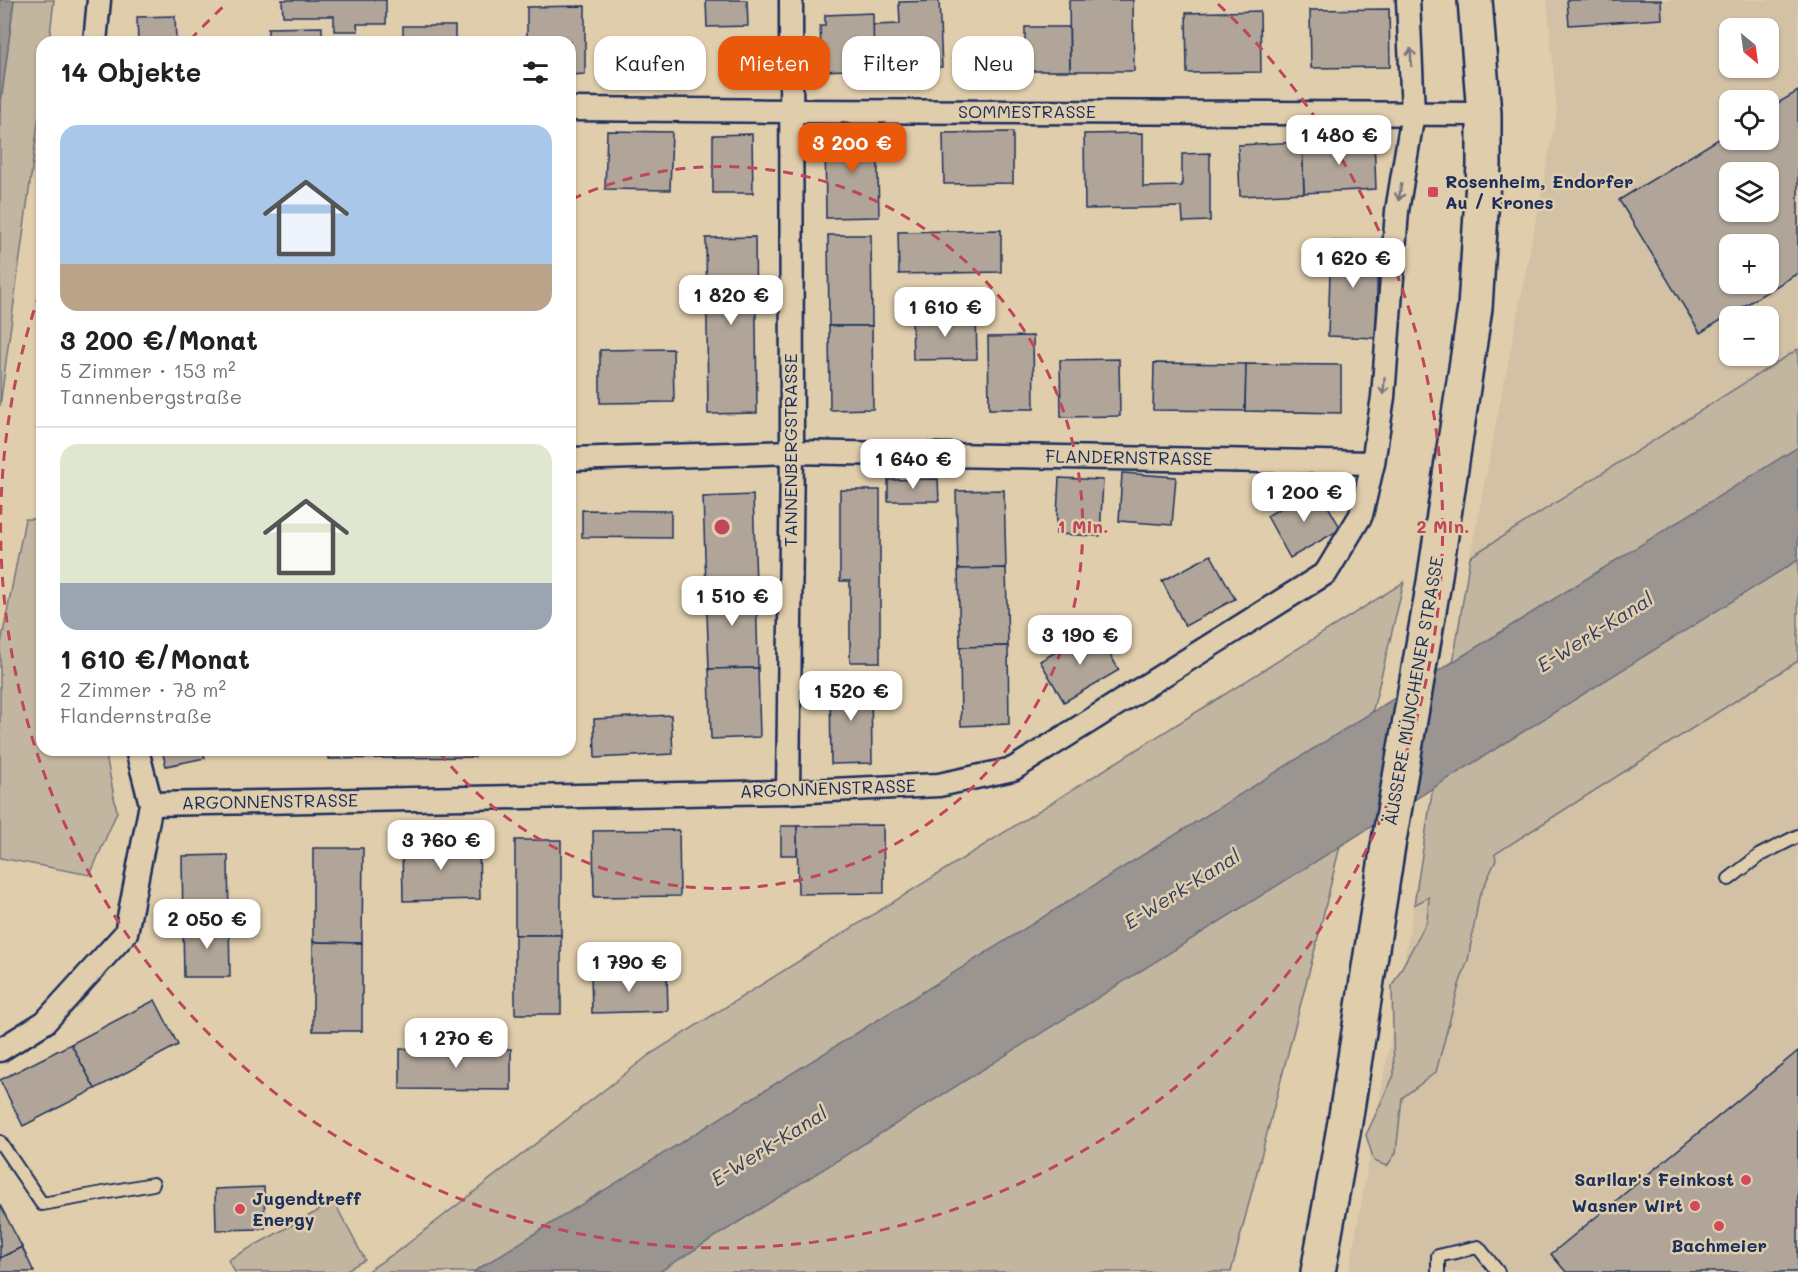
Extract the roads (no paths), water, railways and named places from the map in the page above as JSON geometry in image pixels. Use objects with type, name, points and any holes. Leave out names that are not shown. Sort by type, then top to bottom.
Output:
[{"type":"main road","name":"ÄUSSERE MÜNCHENER STRASSE","points":[[1318,1272],[1434,582],[1475,308],[1484,165],[1484,114],[1475,0]]},
{"type":"street","points":[[96,36],[99,0]]},
{"type":"street","name":"TANNENBERGSTRASSE","points":[[788,792],[792,452],[791,0]]},
{"type":"street","points":[[1373,463],[1383,397],[1397,211],[1413,113],[1408,0]]},
{"type":"street","name":"SOMMESTRASSE","points":[[576,109],[1484,114]]},
{"type":"street","name":"FLANDERNSTRASSE","points":[[576,459],[792,452],[1373,463]]},
{"type":"street","name":"ARGONNENSTRASSE","points":[[151,804],[788,792],[939,785],[1013,769],[1326,573],[1361,515],[1373,463]]},
{"type":"street","points":[[0,1050],[45,1022],[126,933],[151,804],[139,756]]},
{"type":"lane","points":[[1729,879],[1760,855],[1798,836]]},
{"type":"lane","points":[[0,1142],[42,1204],[153,1184]]},
{"type":"lane","points":[[1438,1272],[1438,1256],[1478,1247],[1498,1272]]},
{"type":"water","points":[[0,0],[14,0],[0,110]]},
{"type":"water","name":"E-Werk-Kanal","points":[[1798,447],[1798,560],[659,1272],[473,1272]]},
{"type":"place","name":"Rosenheim, Endorfer Au / Krones","points":[[1433,192]]},
{"type":"place","name":"Sarilar's Feinkost","points":[[1746,1180]]},
{"type":"place","name":"Wasner Wirt","points":[[1695,1206]]},
{"type":"place","name":"Jugendtreff Energy","points":[[240,1209]]},
{"type":"place","name":"Bachmeier","points":[[1719,1226]]}]
